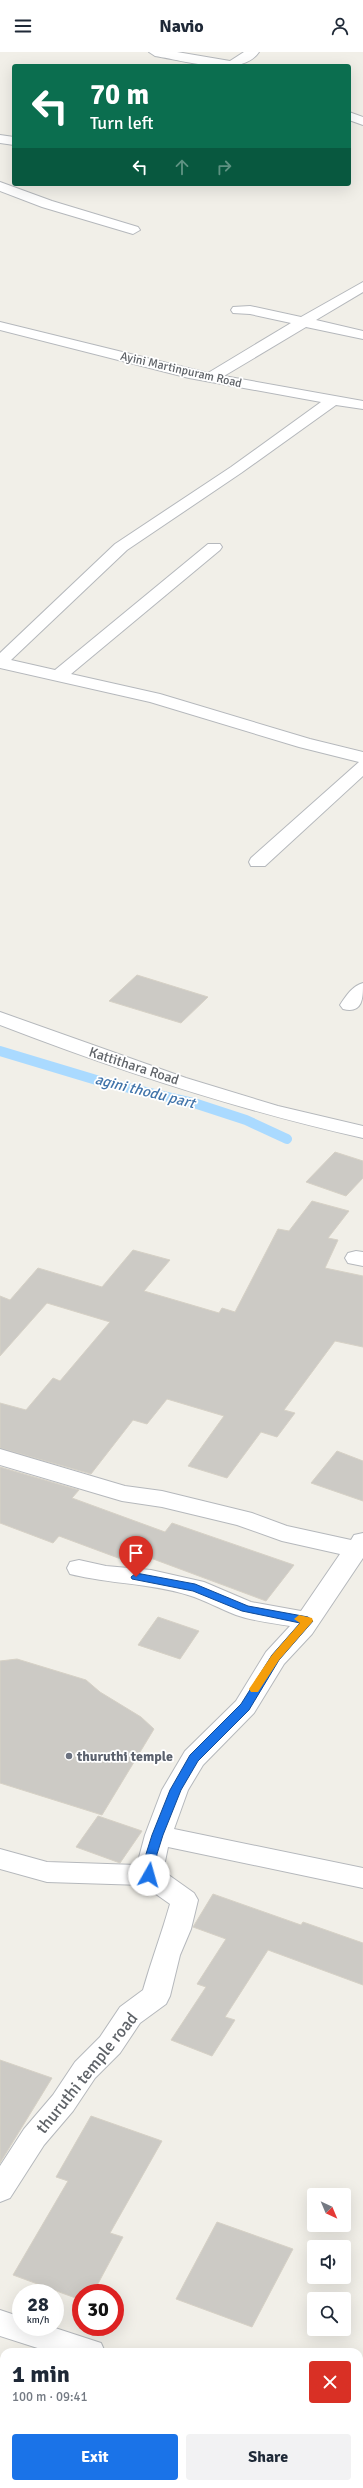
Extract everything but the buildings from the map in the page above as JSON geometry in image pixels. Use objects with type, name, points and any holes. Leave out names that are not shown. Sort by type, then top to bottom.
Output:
[{"type":"street","points":[[155,52],[225,64]]},
{"type":"street","points":[[233,64],[253,52]]},
{"type":"street","points":[[351,117],[363,121]]},
{"type":"street","points":[[0,139],[12,141]]},
{"type":"street","points":[[0,186],[47,204],[133,230]]},
{"type":"street","points":[[210,378],[363,286]]},
{"type":"street","points":[[238,310],[250,310],[363,335]]},
{"type":"street","name":"Ayini Martinpuram Road","points":[[0,326],[210,378],[363,405]]},
{"type":"street","points":[[0,663],[122,547],[236,470],[333,400]]},
{"type":"street","points":[[58,676],[214,547]]},
{"type":"street","points":[[0,663],[154,698],[306,743],[363,757]]},
{"type":"street","points":[[258,862],[363,766]]},
{"type":"street","points":[[350,1005],[363,989]]},
{"type":"street","name":"Kattithara Road","points":[[0,1018],[83,1050],[302,1120],[363,1132]]},
{"type":"street","points":[[0,1457],[67,1475],[122,1493],[162,1499],[244,1519],[282,1533],[359,1545],[308,1621],[275,1658],[245,1707],[194,1758],[176,1790],[158,1835],[152,1854],[149,1875],[47,1872],[0,1859]]},
{"type":"street","points":[[79,1568],[106,1574],[151,1578],[195,1588],[246,1609],[308,1621]]},
{"type":"street","points":[[158,1835],[363,1878]]},
{"type":"street","name":"thuruthi temple road","points":[[0,2190],[34,2137],[63,2103],[86,2070],[110,2045],[130,2015],[156,1996],[166,1955],[177,1929],[184,1900],[149,1875]]},
{"type":"street","points":[[0,2323],[78,2348]]},
{"type":"waterway","name":"agini thodu part","points":[[0,1051],[103,1082],[194,1103],[246,1120],[287,1139]]},
{"type":"slow traffic","points":[[254,1689],[275,1658],[308,1621],[299,1619]]},
{"type":"place","name":"thuruthi temple","points":[[69,1756]]},
{"type":"route","points":[[136,1577],[151,1578],[195,1588],[246,1609],[308,1621],[275,1658],[258,1682],[245,1707],[194,1758],[176,1790],[158,1835],[152,1854],[149,1875]]}]
